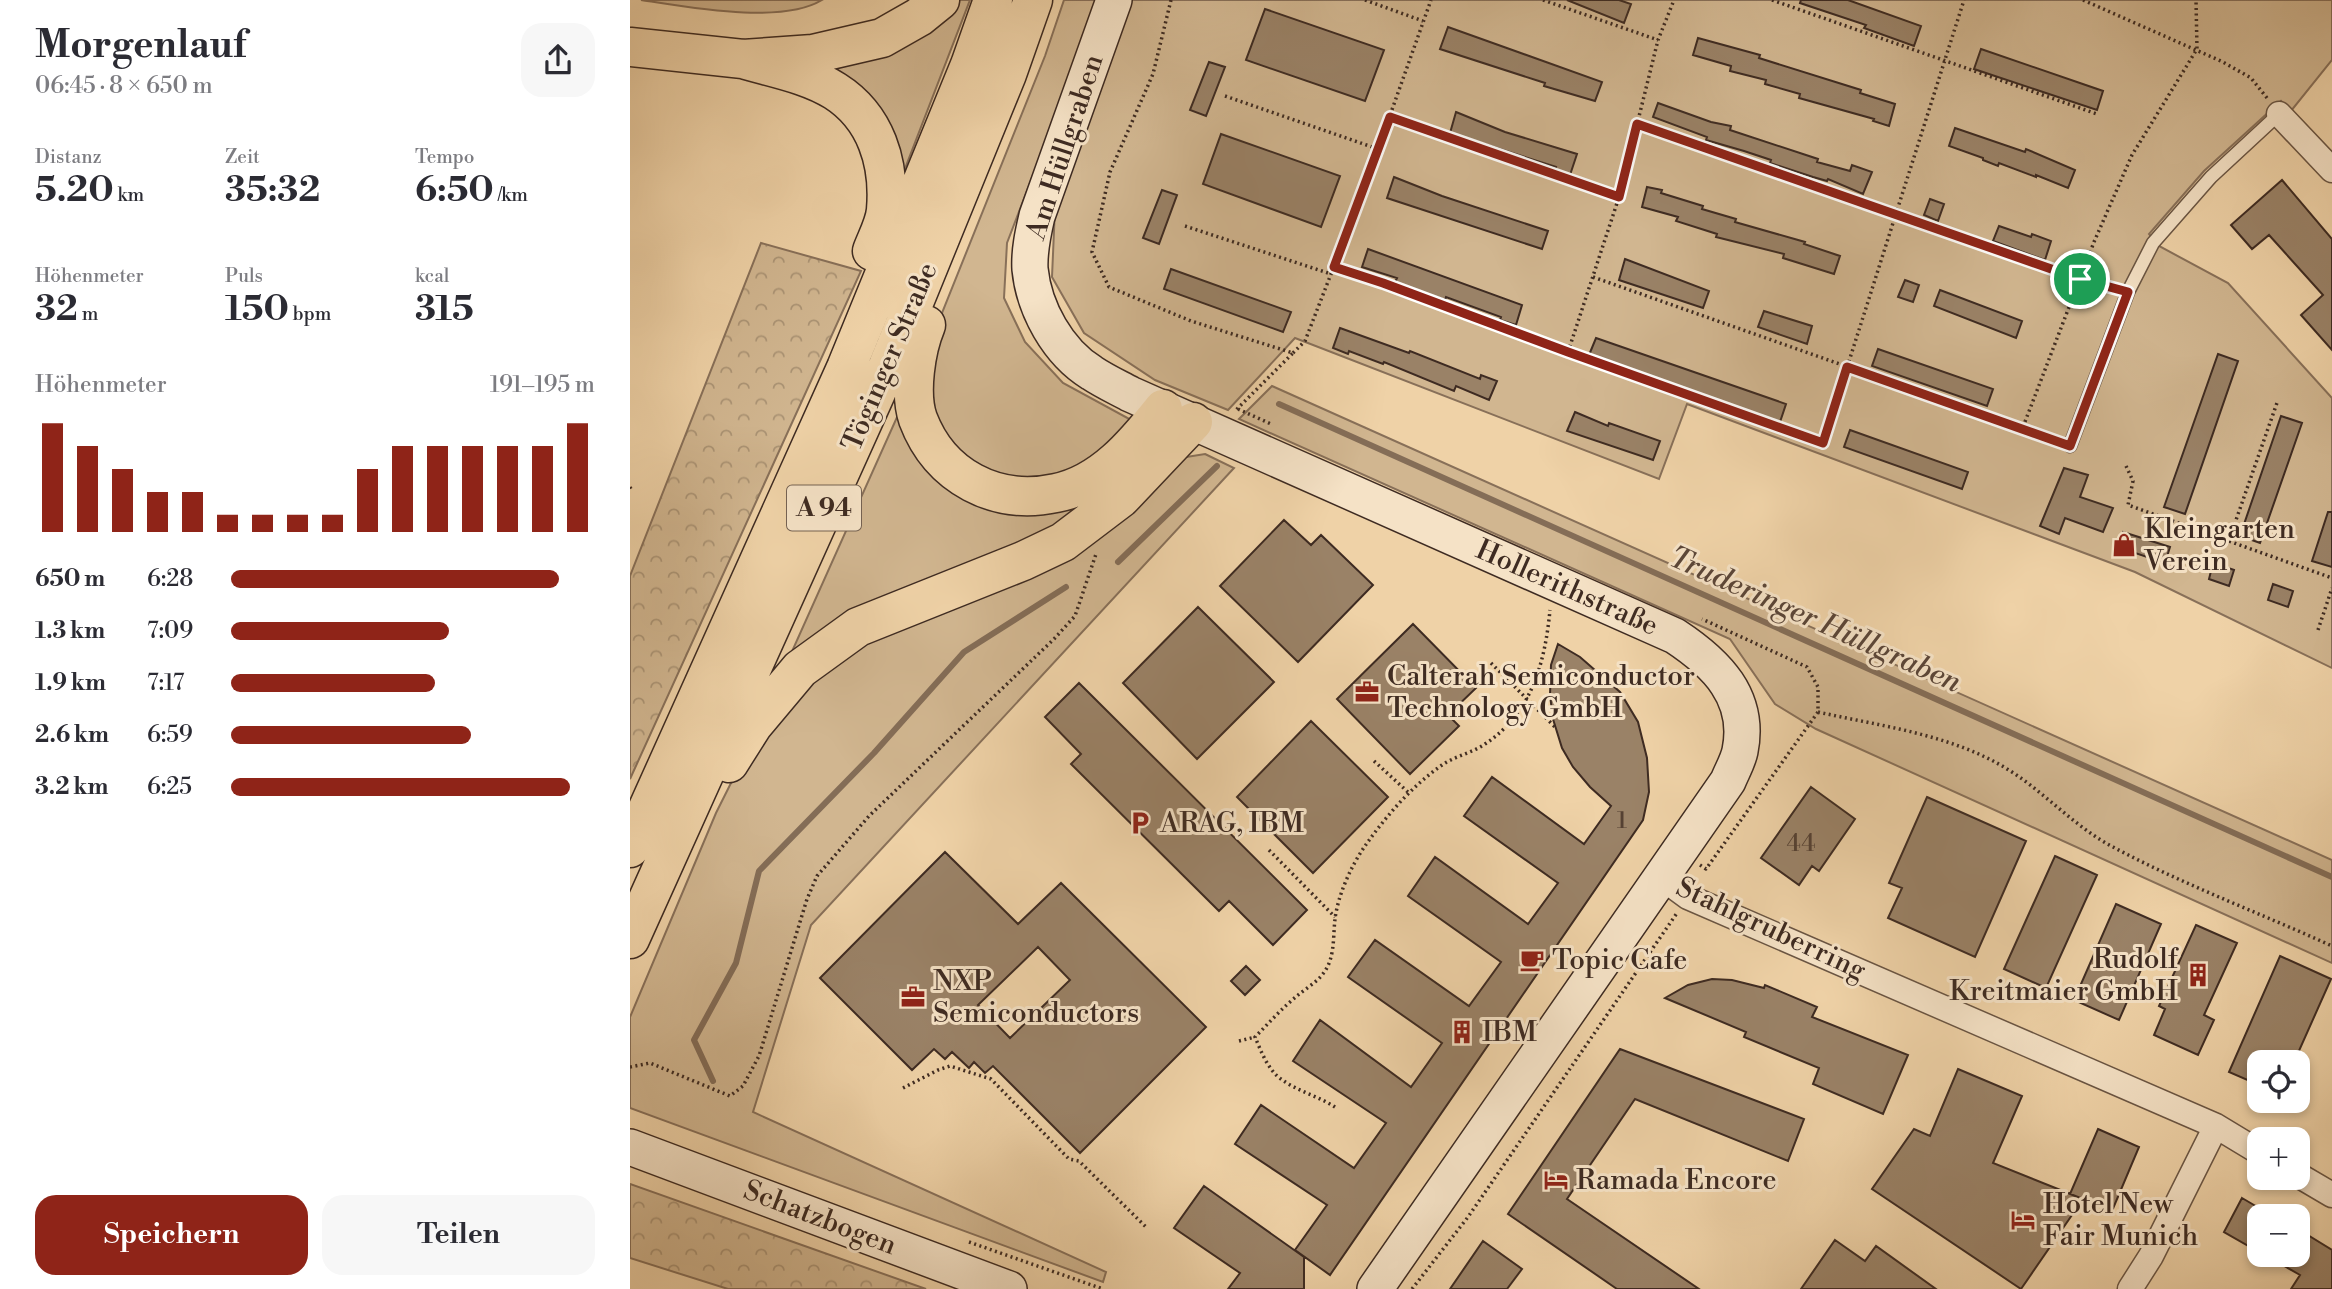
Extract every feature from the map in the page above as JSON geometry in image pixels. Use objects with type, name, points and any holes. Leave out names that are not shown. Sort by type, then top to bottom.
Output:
[{"type":"highway","points":[[743,59],[813,54],[882,38],[919,17],[940,0]]},
{"type":"highway","name":"Töginger Straße","points":[[630,848],[846,368],[970,65],[993,0]]},
{"type":"highway","name":"Töginger Straße","points":[[630,939],[888,366],[989,118],[1033,0]]},
{"type":"highway","points":[[630,47],[743,59],[812,79],[836,92],[867,120],[877,139],[886,172],[886,212],[847,320],[846,368]]},
{"type":"highway","points":[[989,118],[985,177],[921,337],[914,373],[917,417],[931,444],[954,471],[981,488],[1019,496],[1057,493],[1096,477],[1136,442],[1178,416]]},
{"type":"highway","points":[[651,894],[678,874],[718,779],[753,725],[800,669],[858,627],[1023,561],[1063,542],[1121,498],[1178,416]]},
{"type":"main road","name":"Am Hüllgraben","points":[[1114,0],[1037,216],[1031,240],[1030,268],[1042,314],[1051,332],[1067,350],[1090,372],[1178,416]]},
{"type":"main road","name":"Hollerithstraße","points":[[1178,416],[1675,636],[1700,652],[1723,675],[1737,700],[1742,727],[1740,752],[1684,874]]},
{"type":"main road","name":"Stahlgruberring","points":[[1375,1289],[1684,874]]},
{"type":"main road","name":"Schatzbogen","points":[[630,1147],[1009,1289]]},
{"type":"street","points":[[2279,114],[2332,170]]},
{"type":"street","name":"Stahlgruberring","points":[[1684,874],[2216,1126],[2247,1145]]},
{"type":"street","points":[[2130,1289],[2151,1256],[2216,1126]]},
{"type":"street","points":[[2310,1182],[2332,1195]]},
{"type":"lane","points":[[2070,446],[2128,292],[2153,243],[2211,177],[2279,114]]},
{"type":"path","points":[[1171,0],[1153,74],[1110,172],[1092,252],[1109,287],[1191,321],[1293,353]]},
{"type":"path","points":[[1365,0],[1423,21]]},
{"type":"path","points":[[1230,416],[1305,341],[1431,0]]},
{"type":"path","points":[[1543,0],[1658,40]]},
{"type":"path","points":[[1568,352],[1619,197],[1658,40],[1674,0]]},
{"type":"path","points":[[1772,0],[2097,114]]},
{"type":"path","points":[[1334,267],[1823,443],[1964,0]]},
{"type":"path","points":[[2082,0],[2197,49],[2251,78],[2279,114]]},
{"type":"path","points":[[2022,428],[2132,155],[2197,49],[2196,0]]},
{"type":"path","points":[[1225,96],[1378,149]]},
{"type":"path","points":[[1390,117],[1619,197]]},
{"type":"path","points":[[1637,124],[2080,279],[2128,292]]},
{"type":"path","points":[[1185,226],[1331,274]]},
{"type":"path","points":[[1593,277],[2070,446]]},
{"type":"path","points":[[2229,540],[2278,400]]},
{"type":"path","points":[[2126,466],[2133,481],[2128,505],[2332,578]]},
{"type":"path","points":[[630,1067],[650,1063],[730,1096],[743,1086],[759,1056],[807,899],[817,876],[869,816],[1054,639],[1074,616],[1096,552]]},
{"type":"path","points":[[2318,630],[2332,588]]},
{"type":"path","points":[[1239,1041],[1255,1037],[1325,972],[1333,946],[1335,917],[1351,873],[1365,847],[1409,793],[1446,762],[1485,744],[1507,727],[1527,700],[1537,681],[1544,658],[1550,605]]},
{"type":"path","points":[[1491,663],[1556,728]]},
{"type":"path","points":[[1412,1289],[1468,1217],[1684,874],[1818,712],[1928,736],[1971,749],[2016,774],[2076,823],[2112,847],[2332,946]]},
{"type":"path","points":[[1374,761],[1409,793]]},
{"type":"path","points":[[1269,850],[1335,917]]},
{"type":"path","points":[[1255,1037],[1266,1061],[1279,1078],[1335,1107]]},
{"type":"path","points":[[903,1088],[938,1069],[950,1066],[991,1079],[1069,1159],[1079,1161],[1147,1227]]},
{"type":"green space","points":[[641,0],[822,0],[783,12],[759,13],[708,10]]},
{"type":"green space","points":[[960,0],[970,0],[899,184],[798,66],[919,34]]},
{"type":"green space","points":[[1064,0],[1100,0],[1007,243],[1004,298],[1025,342],[1063,383],[1133,421],[1135,429],[1045,487],[976,473],[931,419],[930,343],[1045,56]]},
{"type":"green space","points":[[1127,0],[2332,0],[2332,60],[2291,111],[2281,101],[2204,171],[2149,234],[2159,246],[2228,283],[2332,398],[2332,668],[2135,572],[1687,404],[1659,479],[1295,338],[1228,410],[1155,380],[1084,333],[1052,277],[1055,208]]},
{"type":"green space","points":[[761,243],[861,271],[630,779],[630,576]]},
{"type":"green space","points":[[1272,386],[2332,860],[2332,963],[1816,729],[1775,704],[1730,639],[1239,419]]},
{"type":"green space","points":[[902,406],[959,488],[1111,477],[1066,523],[785,667]]},
{"type":"green space","points":[[1205,454],[1234,468],[811,925],[753,1112],[1106,1272],[1103,1282],[630,1108],[630,1017],[716,813],[747,751],[800,688],[861,645],[1174,459]]},
{"type":"green space","points":[[630,1184],[926,1289],[728,1289],[630,1258]]},
{"type":"building","points":[[1567,0],[1619,0],[1631,4],[1624,23]]},
{"type":"building","points":[[1801,0],[1848,0],[1921,26],[1914,46],[1864,28],[1866,25],[1800,3]]},
{"type":"building","points":[[1265,9],[1384,50],[1365,101],[1246,60]]},
{"type":"building","points":[[1448,27],[1602,82],[1595,101],[1440,49]]},
{"type":"building","points":[[1698,38],[1760,55],[1759,58],[1861,90],[1860,93],[1895,104],[1889,126],[1873,121],[1874,119],[1799,98],[1800,94],[1765,84],[1766,80],[1730,71],[1731,66],[1693,55]]},
{"type":"building","points":[[1981,49],[2103,91],[2097,110],[1974,69]]},
{"type":"building","points":[[1209,62],[1225,67],[1206,116],[1190,110]]},
{"type":"building","points":[[1658,103],[1711,122],[1731,126],[1730,130],[1818,159],[1817,162],[1850,171],[1852,165],[1872,172],[1863,194],[1828,179],[1827,181],[1813,177],[1770,163],[1771,160],[1706,140],[1707,137],[1653,117]]},
{"type":"building","points":[[1456,112],[1505,132],[1577,154],[1570,175],[1555,170],[1556,167],[1450,133]]},
{"type":"building","points":[[1955,128],[2025,152],[2026,149],[2075,170],[2068,188],[1999,163],[1998,166],[1949,146]]},
{"type":"building","points":[[1221,134],[1340,176],[1321,227],[1203,184]]},
{"type":"building","points":[[1394,177],[1548,231],[1542,249],[1387,198]]},
{"type":"building","points":[[2282,180],[2332,239],[2332,350],[2301,315],[2323,295],[2269,235],[2252,249],[2231,225]]},
{"type":"building","points":[[1647,187],[1662,190],[1661,193],[1736,219],[1735,222],[1805,242],[1804,244],[1840,256],[1834,274],[1783,258],[1784,254],[1716,237],[1717,234],[1676,221],[1678,217],[1642,207]]},
{"type":"building","points":[[1162,190],[1177,195],[1159,244],[1143,238]]},
{"type":"building","points":[[1930,199],[1944,204],[1938,221],[1924,215]]},
{"type":"building","points":[[1999,226],[2051,241],[2045,260],[1993,241]]},
{"type":"building","points":[[1368,249],[1522,305],[1516,325],[1446,297],[1445,300],[1395,282],[1397,278],[1362,267]]},
{"type":"building","points":[[1625,259],[1709,291],[1703,308],[1619,280]]},
{"type":"building","points":[[1171,269],[1291,312],[1283,332],[1164,289]]},
{"type":"building","points":[[1905,280],[1919,285],[1913,302],[1898,297]]},
{"type":"building","points":[[1940,290],[2022,321],[2016,338],[1934,306]]},
{"type":"building","points":[[1764,311],[1812,326],[1807,344],[1758,327]]},
{"type":"building","points":[[1340,328],[1409,353],[1410,351],[1480,379],[1481,375],[1497,381],[1489,400],[1456,386],[1454,391],[1384,362],[1383,364],[1333,348]]},
{"type":"building","points":[[1596,338],[1786,404],[1779,425],[1589,355]]},
{"type":"building","points":[[1878,349],[1993,389],[1987,406],[1872,366]]},
{"type":"building","points":[[2218,354],[2238,361],[2185,514],[2164,507]]},
{"type":"building","points":[[1575,412],[1608,426],[1609,423],[1660,441],[1653,460],[1567,431]]},
{"type":"building","points":[[2281,416],[2302,423],[2260,543],[2240,536]]},
{"type":"building","points":[[1850,430],[1968,472],[1962,489],[1844,447]]},
{"type":"building","points":[[2064,468],[2088,475],[2080,497],[2113,508],[2103,532],[2065,518],[2059,534],[2040,526]]},
{"type":"building","points":[[2328,512],[2332,512],[2332,567],[2312,561]]},
{"type":"building","points":[[1284,520],[1311,545],[1321,535],[1373,585],[1298,662],[1220,586]]},
{"type":"building","points":[[2123,532],[2170,547],[2165,563],[2117,547]]},
{"type":"building","points":[[2213,563],[2234,570],[2229,586],[2209,579]]},
{"type":"building","points":[[2273,584],[2293,591],[2288,607],[2268,600]]},
{"type":"building","points":[[1198,607],[1274,682],[1197,759],[1123,683]]},
{"type":"building","points":[[1413,624],[1476,688],[1448,715],[1459,726],[1410,774],[1337,699]]},
{"type":"building","name":"IBM","points":[[1558,644],[1580,657],[1620,692],[1638,722],[1647,758],[1649,792],[1643,820],[1330,1275],[1295,1250],[1327,1205],[1235,1144],[1261,1105],[1354,1168],[1386,1123],[1293,1061],[1320,1020],[1411,1087],[1442,1043],[1348,977],[1375,940],[1469,1006],[1501,962],[1408,896],[1435,857],[1528,924],[1558,883],[1464,816],[1492,777],[1584,844],[1611,806],[1573,767],[1562,748],[1553,719],[1550,695],[1551,665]]},
{"type":"building","points":[[1079,683],[1307,910],[1273,945],[1229,901],[1219,911],[1071,764],[1081,754],[1045,717]]},
{"type":"building","points":[[1311,721],[1388,797],[1313,873],[1237,797]]},
{"type":"building","points":[[1811,787],[1855,819],[1819,871],[1812,866],[1799,885],[1761,858]]},
{"type":"building","points":[[1927,797],[2026,841],[1975,957],[1888,918],[1902,888],[1889,883]]},
{"type":"building","name":"NXP Semiconductors","points":[[945,852],[1018,924],[1061,883],[1206,1027],[1080,1153],[993,1066],[985,1073],[974,1062],[969,1068],[952,1052],[945,1059],[934,1049],[912,1070],[820,978]],"holes":[[[1038,947],[1070,980],[1010,1038],[978,1005]]]},
{"type":"building","points":[[2055,856],[2097,875],[2046,988],[2004,969]]},
{"type":"building","points":[[2116,904],[2161,924],[2119,1020],[2074,1000]]},
{"type":"building","name":"Rudolf Kreitmaier GmbH","points":[[2196,925],[2237,943],[2204,1015],[2214,1020],[2198,1055],[2154,1035],[2165,1009],[2159,1006]]},
{"type":"building","points":[[2280,956],[2331,979],[2299,1050],[2247,1050],[2247,1080],[2229,1072]]},
{"type":"building","points":[[1246,966],[1260,980],[1245,995],[1231,981]]},
{"type":"building","points":[[1712,979],[1732,980],[1764,988],[1765,985],[1817,1007],[1812,1017],[1908,1055],[1883,1114],[1813,1084],[1819,1068],[1744,1037],[1746,1032],[1665,998],[1688,985]]},
{"type":"building","name":"Ramada Encore","points":[[1620,1049],[1804,1119],[1788,1161],[1635,1099],[1567,1199],[1699,1289],[1617,1289],[1508,1214]]},
{"type":"building","points":[[1958,1069],[2022,1096],[1993,1163],[2083,1199],[2021,1289],[1872,1189],[1914,1129],[1930,1136]]},
{"type":"building","points":[[2098,1129],[2139,1147],[2112,1211],[2070,1194]]},
{"type":"building","points":[[1204,1186],[1304,1257],[1304,1289],[1228,1289],[1240,1273],[1174,1228]]},
{"type":"building","points":[[2242,1198],[2252,1204],[2247,1204],[2247,1245],[2224,1232]]},
{"type":"building","points":[[2310,1236],[2332,1250],[2332,1289],[2291,1289],[2300,1275],[2286,1267],[2310,1267]]},
{"type":"building","points":[[1835,1240],[1865,1261],[1876,1246],[1936,1289],[1801,1289]]},
{"type":"building","points":[[1483,1241],[1522,1269],[1507,1289],[1450,1289]]},
{"type":"waterway","name":"Truderinger Hüllgraben","points":[[1279,404],[2332,877]]},
{"type":"waterway","name":"Truderinger Hüllgraben","points":[[1118,562],[1217,466]]},
{"type":"waterway","name":"Truderinger Hüllgraben","points":[[713,1081],[694,1040],[736,963],[759,871],[874,753],[964,652],[1066,587]]},
{"type":"place","name":"Kleingarten Verein","points":[[2124,545]]},
{"type":"place","name":"Calterah Semiconductor Technology GmbH","points":[[1367,692]]},
{"type":"place","name":"ARAG, IBM","points":[[1140,823]]},
{"type":"place","name":"Topic Cafe","points":[[1532,960]]},
{"type":"place","name":"Rudolf Kreitmaier GmbH","points":[[2198,975]]},
{"type":"place","name":"NXP Semiconductors","points":[[913,997]]},
{"type":"place","name":"IBM","points":[[1462,1032]]},
{"type":"place","name":"Ramada Encore","points":[[1556,1180]]},
{"type":"place","name":"Hotel New Fair Munich","points":[[2023,1220]]},
{"type":"route","points":[[1390,117],[1619,197],[1637,124],[2080,279],[2128,292],[2070,446],[1847,367],[1823,443],[1334,267],[1390,117]]}]
